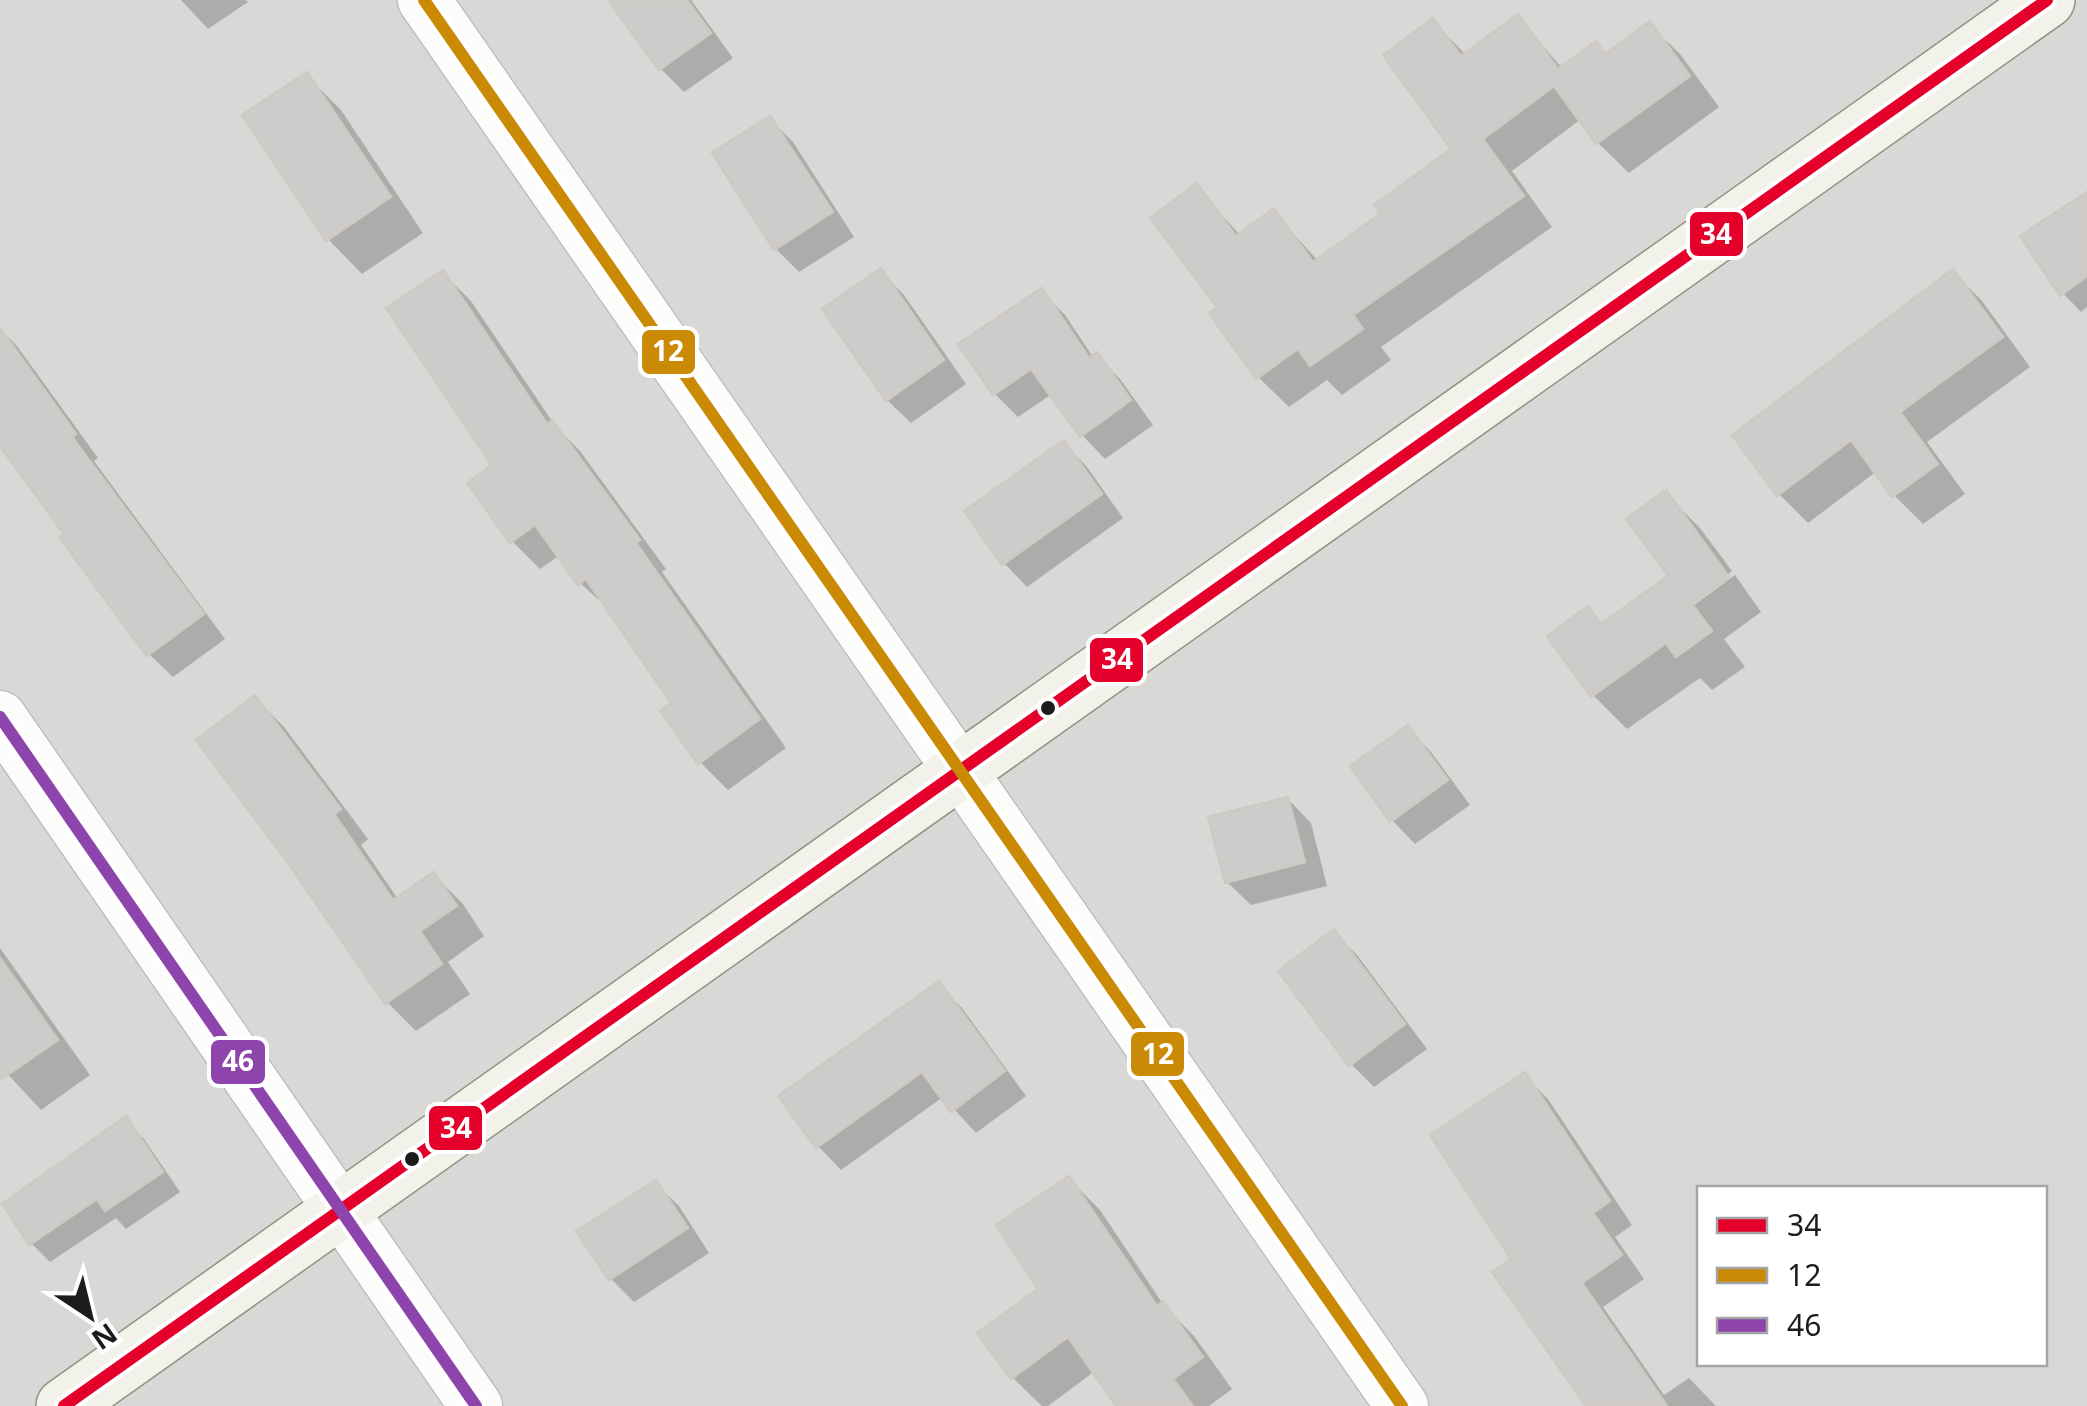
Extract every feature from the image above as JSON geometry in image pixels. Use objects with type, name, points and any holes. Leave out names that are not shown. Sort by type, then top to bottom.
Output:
[{"type":"street","points":[[424,0],[1402,1406]]},
{"type":"street","points":[[64,1406],[2047,0]]},
{"type":"street","points":[[0,718],[476,1406]]},
{"type":"shaded area","points":[[0,0],[2087,0],[2087,1406],[0,1406]]},
{"type":"building","points":[[608,0],[687,0],[711,33],[659,70]]},
{"type":"building","points":[[1518,14],[1558,69],[1596,41],[1605,54],[1650,21],[1690,76],[1596,144],[1554,86],[1483,139],[1524,196],[1353,315],[1363,329],[1310,366],[1298,349],[1256,379],[1209,313],[1217,307],[1150,218],[1197,183],[1236,236],[1274,208],[1313,262],[1380,214],[1374,205],[1451,149],[1383,55],[1433,18],[1461,56]]},
{"type":"building","points":[[307,72],[391,197],[326,241],[242,115]]},
{"type":"building","points":[[770,116],[833,212],[774,250],[712,153]]},
{"type":"building","points":[[2087,192],[2087,276],[2060,296],[2020,236]]},
{"type":"building","points":[[881,268],[944,360],[886,401],[822,309]]},
{"type":"building","points":[[1953,269],[2003,337],[1900,412],[1938,464],[1892,497],[1851,440],[1777,496],[1732,435]]},
{"type":"building","points":[[443,270],[547,424],[552,420],[640,540],[636,543],[760,719],[698,764],[660,711],[671,703],[586,579],[578,585],[535,525],[510,543],[467,483],[492,465],[386,308]]},
{"type":"building","points":[[1042,288],[1089,358],[1097,352],[1131,400],[1080,437],[1031,369],[993,395],[958,344]]},
{"type":"building","points":[[0,328],[76,434],[72,437],[204,614],[147,656],[59,537],[64,534],[0,446]]},
{"type":"building","points":[[1064,440],[1102,494],[1002,565],[964,511]]},
{"type":"building","points":[[1666,490],[1729,577],[1692,604],[1712,631],[1676,657],[1666,643],[1591,697],[1547,636],[1588,606],[1601,624],[1668,576],[1626,519]]},
{"type":"building","points":[[255,695],[341,809],[334,814],[393,900],[434,872],[457,906],[420,931],[442,964],[385,1004],[286,860],[196,740]]},
{"type":"building","points":[[1408,725],[1448,780],[1390,822],[1350,766]]},
{"type":"building","points":[[1288,797],[1305,862],[1225,883],[1208,817]]},
{"type":"building","points":[[1334,929],[1405,1024],[1349,1066],[1278,971]]},
{"type":"building","points":[[0,958],[58,1040],[0,1080]]},
{"type":"building","points":[[939,981],[1005,1071],[951,1112],[922,1072],[816,1148],[778,1096]]},
{"type":"building","points":[[1525,1072],[1610,1201],[1593,1213],[1622,1255],[1582,1283],[1667,1406],[1586,1406],[1492,1272],[1511,1259],[1430,1135]]},
{"type":"building","points":[[126,1116],[163,1172],[105,1211],[97,1199],[29,1245],[2,1204]]},
{"type":"building","points":[[1069,1176],[1157,1306],[1163,1301],[1203,1357],[1173,1379],[1193,1406],[1116,1406],[1068,1337],[1011,1379],[977,1333],[1038,1289],[996,1225]]},
{"type":"building","points":[[656,1180],[688,1228],[609,1280],[576,1231]]},
{"type":"transit line","name":"12","points":[[424,0],[1402,1406]]},
{"type":"transit line","name":"34","points":[[64,1406],[2047,0]]},
{"type":"transit line","name":"46","points":[[0,717],[476,1406]]}]
